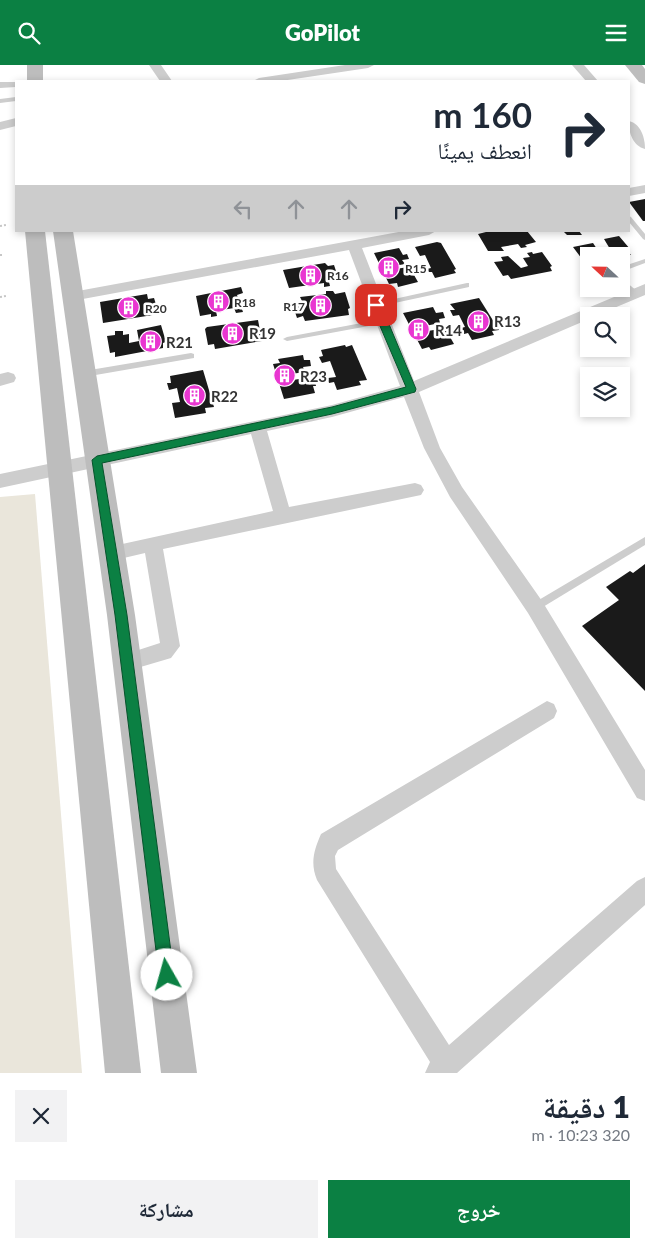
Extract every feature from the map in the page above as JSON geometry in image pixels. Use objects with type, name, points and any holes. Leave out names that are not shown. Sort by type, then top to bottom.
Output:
[{"type":"street","points":[[35,65],[35,80]]},
{"type":"street","points":[[155,65],[165,80]]},
{"type":"street","points":[[578,65],[591,80]]},
{"type":"street","points":[[633,65],[645,79]]},
{"type":"street","points":[[261,77],[360,66]]},
{"type":"street","points":[[0,85],[15,84]]},
{"type":"street","points":[[0,126],[15,123]]},
{"type":"street","points":[[630,126],[645,145]]},
{"type":"street","points":[[630,192],[645,189]]},
{"type":"street","points":[[34,232],[62,469],[92,786],[123,1073]]},
{"type":"street","points":[[63,232],[127,662],[179,1073]]},
{"type":"street","points":[[72,296],[424,232]]},
{"type":"street","points":[[354,246],[411,389],[432,448],[456,492],[535,607],[645,790]]},
{"type":"street","points":[[0,481],[332,411],[411,389],[640,291]]},
{"type":"street","points":[[257,427],[283,516]]},
{"type":"street","points":[[111,553],[416,490]]},
{"type":"street","points":[[127,662],[164,652],[170,646],[153,544]]},
{"type":"street","points":[[548,711],[329,842],[324,856],[325,872],[442,1069],[645,889]]},
{"type":"lane","points":[[0,101],[15,99]]},
{"type":"lane","points":[[630,219],[645,239]]},
{"type":"lane","points":[[630,267],[645,261]]},
{"type":"lane","points":[[376,305],[467,285]]},
{"type":"lane","points":[[287,339],[383,321]]},
{"type":"lane","points":[[84,375],[191,356]]},
{"type":"lane","points":[[535,607],[645,541]]},
{"type":"path","points":[[0,226],[6,225]]},
{"type":"path","points":[[0,297],[6,296]]},
{"type":"shaded area","points":[[35,494],[82,1073],[0,1073],[0,497]]},
{"type":"building","points":[[645,199],[645,221],[643,221],[630,202]]},
{"type":"building","points":[[486,232],[528,232],[536,242],[525,245],[527,247],[521,248],[518,244],[501,247],[504,251],[488,251],[478,234]]},
{"type":"building","points":[[564,232],[580,232],[582,235],[567,235]]},
{"type":"building","points":[[619,236],[628,247],[609,247],[604,239]]},
{"type":"building","points":[[437,242],[441,243],[456,269],[454,270],[456,273],[435,278],[432,272],[429,272],[427,269],[431,268],[425,255],[420,256],[415,247]]},
{"type":"building","points":[[593,243],[596,247],[580,247],[580,256],[573,247]]},
{"type":"building","name":"R15","points":[[399,248],[403,255],[407,254],[409,259],[402,260],[405,264],[394,266],[396,269],[408,267],[410,271],[415,270],[417,274],[414,275],[418,282],[398,287],[397,283],[389,284],[374,253]]},
{"type":"building","points":[[532,252],[533,254],[542,252],[552,266],[550,267],[552,271],[511,279],[508,275],[503,276],[494,262],[503,261],[501,257],[508,256],[521,268],[528,266],[523,258],[530,257],[527,253]]},
{"type":"building","name":"R16","points":[[325,263],[328,266],[334,265],[339,280],[329,282],[330,286],[324,287],[324,283],[289,288],[283,270]]},
{"type":"building","name":"R18","points":[[241,287],[243,293],[237,295],[243,312],[236,313],[234,308],[216,311],[217,316],[211,317],[211,314],[200,316],[196,296]]},
{"type":"building","name":"R17","points":[[326,291],[333,291],[335,294],[345,292],[350,308],[348,309],[349,315],[305,321],[303,316],[297,318],[292,303],[302,301],[300,297],[326,294]]},
{"type":"building","name":"R20","points":[[147,294],[148,299],[154,298],[159,314],[103,323],[100,302]]},
{"type":"building","name":"R13","points":[[479,298],[499,330],[492,331],[494,335],[472,340],[468,333],[464,334],[461,328],[465,327],[459,315],[453,316],[450,310],[455,310],[450,304]]},
{"type":"building","name":"R14","points":[[433,307],[436,313],[443,312],[445,318],[439,319],[440,323],[425,326],[428,331],[445,328],[454,344],[431,350],[429,347],[422,349],[403,313]]},
{"type":"building","name":"R19","points":[[258,320],[262,341],[215,349],[214,344],[208,345],[205,329],[207,327]]},
{"type":"building","name":"R21","points":[[161,325],[166,342],[163,343],[163,348],[115,357],[115,352],[110,353],[107,336],[115,335],[115,331],[123,331],[123,335],[129,334],[129,343],[139,341],[137,330]]},
{"type":"building","points":[[345,345],[346,347],[352,345],[367,380],[359,381],[361,385],[337,390],[334,382],[329,383],[328,378],[336,377],[330,361],[322,363],[319,357],[323,356],[321,350]]},
{"type":"building","name":"R23","points":[[303,355],[304,360],[310,360],[311,366],[303,367],[305,372],[291,374],[293,380],[305,378],[307,382],[315,381],[316,386],[313,386],[315,393],[284,399],[273,364],[280,363],[278,359]]},
{"type":"building","name":"R22","points":[[203,370],[214,407],[205,408],[206,413],[175,418],[172,403],[180,402],[177,388],[169,390],[167,383],[171,383],[170,376]]},
{"type":"building","points":[[645,564],[645,691],[582,626],[619,600],[606,587],[630,571],[633,573]]},
{"type":"place","name":"R15","points":[[389,268]]},
{"type":"place","name":"R16","points":[[311,275]]},
{"type":"place","name":"R18","points":[[218,302]]},
{"type":"place","name":"R17","points":[[321,306]]},
{"type":"place","name":"R20","points":[[129,308]]},
{"type":"place","name":"R13","points":[[478,321]]},
{"type":"place","name":"R14","points":[[419,330]]},
{"type":"place","name":"R19","points":[[233,333]]},
{"type":"place","name":"R21","points":[[150,342]]},
{"type":"place","name":"R23","points":[[284,376]]},
{"type":"place","name":"R22","points":[[195,396]]},
{"type":"route","points":[[167,975],[121,615],[97,460],[332,411],[411,389],[376,305]]}]
